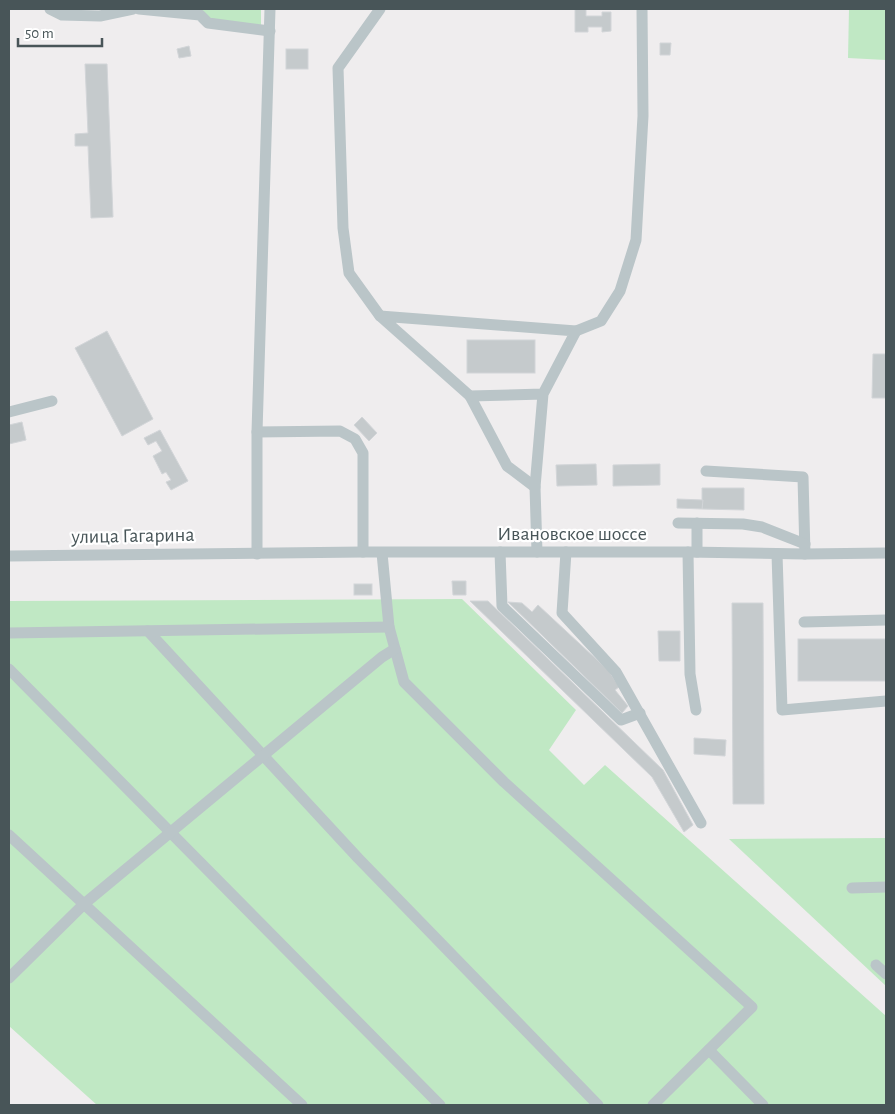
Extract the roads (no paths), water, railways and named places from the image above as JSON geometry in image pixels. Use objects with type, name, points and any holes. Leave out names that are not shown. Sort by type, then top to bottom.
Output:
[{"type":"street","points":[[50,9],[62,15],[100,16],[134,9]]},
{"type":"street","points":[[139,9],[199,12],[208,23],[270,30]]},
{"type":"street","points":[[257,554],[257,432],[270,9]]},
{"type":"street","points":[[380,9],[338,68],[343,228],[349,273],[380,316],[470,396],[507,466],[535,487]]},
{"type":"street","points":[[380,316],[576,331],[601,321],[620,291],[636,240],[643,116],[642,9]]},
{"type":"street","points":[[537,552],[535,487],[543,394],[576,331]]},
{"type":"street","points":[[470,396],[543,394]]},
{"type":"street","points":[[9,412],[52,401]]},
{"type":"street","points":[[257,432],[340,431],[355,439],[363,453],[363,552]]},
{"type":"street","points":[[678,523],[743,524],[762,527],[805,549],[803,477],[706,471]]},
{"type":"street","points":[[696,710],[690,674],[692,552],[697,523]]},
{"type":"street","name":"Ивановское шоссе","points":[[257,554],[363,552],[692,552],[777,554],[805,549],[886,553]]},
{"type":"street","points":[[500,552],[502,606],[621,720],[640,713]]},
{"type":"street","points":[[566,552],[562,613],[616,672],[701,823]]},
{"type":"street","points":[[382,553],[390,627],[404,682],[504,782],[752,1007],[653,1105]]},
{"type":"street","name":"улица Гагарина","points":[[9,556],[257,554]]},
{"type":"street","points":[[777,554],[782,710],[886,701]]},
{"type":"street","points":[[804,622],[886,620]]},
{"type":"street","points":[[9,633],[390,627]]},
{"type":"street","points":[[148,631],[358,858],[598,1105]]},
{"type":"street","points":[[9,978],[84,904],[382,656],[395,649]]},
{"type":"street","points":[[9,669],[440,1105]]},
{"type":"street","points":[[9,835],[302,1105]]},
{"type":"street","points":[[852,888],[886,887]]},
{"type":"street","points":[[876,965],[886,974]]},
{"type":"street","points":[[709,1050],[763,1105]]}]
